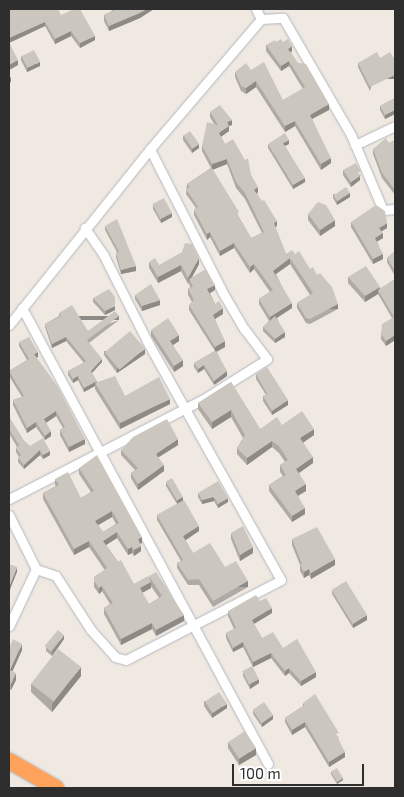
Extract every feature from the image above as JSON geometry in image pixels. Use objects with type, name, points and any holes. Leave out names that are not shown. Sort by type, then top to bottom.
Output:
[{"type":"highway","points":[[9,761],[56,788]]},
{"type":"street","points":[[256,9],[261,19]]},
{"type":"street","points":[[9,325],[150,149],[261,19],[283,18],[355,145],[383,210],[395,209]]},
{"type":"street","points":[[355,145],[395,126]]},
{"type":"street","points":[[9,499],[185,409],[267,359],[244,329],[223,293],[150,149]]},
{"type":"street","points":[[9,515],[36,569],[56,576],[91,630],[115,657],[126,660],[281,580],[185,409],[103,254],[86,228]]},
{"type":"street","points":[[22,308],[268,764]]},
{"type":"street","points":[[9,626],[36,569]]},
{"type":"building","points":[[9,9],[58,9],[61,15],[74,9],[80,9],[95,36],[80,43],[71,31],[55,39],[45,22],[9,38]]},
{"type":"building","points":[[114,9],[147,9],[109,26],[104,15]]},
{"type":"building","points":[[281,39],[283,42],[288,39],[292,46],[288,49],[298,63],[306,64],[329,104],[310,115],[331,158],[321,164],[295,121],[285,126],[256,81],[246,88],[241,86],[235,72],[246,63],[251,70],[264,62],[283,100],[305,87],[289,61],[281,66],[266,45]]},
{"type":"building","points":[[9,42],[18,60],[9,65]]},
{"type":"building","points":[[34,50],[40,62],[27,68],[22,56]]},
{"type":"building","points":[[377,52],[380,58],[390,52],[395,60],[395,75],[370,87],[358,63]]},
{"type":"building","points":[[395,98],[395,110],[385,115],[380,106]]},
{"type":"building","points":[[220,105],[232,120],[227,122],[229,126],[219,133],[225,144],[233,139],[245,160],[248,158],[251,175],[258,187],[254,190],[262,201],[264,200],[277,221],[274,223],[286,254],[292,250],[295,254],[299,251],[310,269],[313,267],[317,275],[320,273],[332,287],[338,304],[310,319],[306,318],[297,303],[313,293],[290,258],[273,271],[292,303],[270,317],[259,299],[273,290],[254,264],[250,267],[234,243],[220,251],[210,232],[207,234],[194,210],[198,207],[186,189],[190,187],[187,184],[212,168],[239,212],[237,214],[251,238],[264,232],[245,193],[236,182],[227,159],[212,164],[202,146],[207,122],[218,125],[210,112]]},
{"type":"building","points":[[190,131],[199,144],[193,149],[183,136]]},
{"type":"building","points":[[285,133],[289,140],[283,143],[305,178],[293,185],[268,144]]},
{"type":"building","points":[[386,138],[389,143],[395,140],[395,190],[382,173],[373,149]]},
{"type":"building","points":[[356,163],[361,171],[358,173],[360,176],[351,182],[343,170]]},
{"type":"building","points":[[346,187],[350,193],[337,201],[334,195]]},
{"type":"building","points":[[164,198],[172,213],[161,219],[153,204]]},
{"type":"building","points":[[318,202],[326,205],[335,220],[320,230],[308,214]]},
{"type":"building","points":[[376,205],[385,211],[387,223],[379,228],[383,233],[375,238],[383,254],[373,259],[351,222]]},
{"type":"building","points":[[117,219],[136,266],[121,270],[116,253],[119,252],[105,226]]},
{"type":"building","points":[[185,243],[192,244],[199,258],[188,278],[181,265],[158,277],[149,262],[155,258],[159,265],[182,252]]},
{"type":"building","points":[[395,251],[395,271],[387,258]]},
{"type":"building","points":[[366,266],[380,287],[365,296],[348,277]]},
{"type":"building","points":[[206,269],[215,285],[207,289],[215,304],[219,301],[223,308],[213,315],[225,341],[215,347],[189,305],[194,300],[188,289],[193,286],[189,279]]},
{"type":"building","points":[[395,279],[395,335],[386,341],[381,334],[382,324],[394,317],[378,290]]},
{"type":"building","points":[[151,284],[160,300],[142,306],[135,295]]},
{"type":"building","points":[[109,289],[115,297],[115,306],[105,311],[93,298]]},
{"type":"building","points":[[72,305],[88,331],[115,311],[119,316],[87,340],[102,359],[91,371],[97,381],[84,388],[78,376],[73,379],[68,371],[86,361],[66,337],[52,344],[45,324],[61,316],[59,313]]},
{"type":"building","points":[[275,316],[285,332],[275,339],[263,327]]},
{"type":"building","points":[[168,318],[179,335],[170,341],[183,360],[174,366],[151,330]]},
{"type":"building","points":[[130,331],[145,349],[120,370],[105,352]]},
{"type":"building","points":[[29,337],[38,352],[34,354],[58,387],[85,439],[69,447],[60,430],[65,427],[56,411],[44,419],[51,431],[45,436],[36,422],[27,428],[13,400],[24,396],[9,371],[29,359],[19,342]]},
{"type":"building","points":[[216,351],[227,371],[214,381],[204,365],[198,369],[194,363]]},
{"type":"building","points":[[267,367],[288,400],[272,411],[263,396],[267,394],[256,374]]},
{"type":"building","points":[[115,376],[125,396],[159,377],[170,399],[120,423],[95,383]]},
{"type":"building","points":[[231,382],[260,429],[277,417],[282,425],[302,411],[314,429],[300,438],[313,457],[296,469],[306,484],[295,491],[305,508],[292,516],[269,485],[286,475],[280,465],[288,460],[279,446],[272,441],[247,458],[237,448],[245,435],[231,410],[212,422],[198,403]]},
{"type":"building","points":[[9,417],[24,441],[30,446],[43,438],[50,451],[43,455],[40,450],[24,465],[18,458],[21,455],[16,448],[19,445],[9,429]]},
{"type":"building","points":[[167,419],[178,439],[156,454],[164,465],[138,484],[131,473],[138,468],[121,450],[133,437]]},
{"type":"building","points":[[97,455],[142,537],[138,539],[141,546],[134,550],[132,547],[128,549],[117,532],[103,541],[118,562],[121,560],[134,584],[148,576],[151,582],[140,588],[149,604],[162,596],[149,576],[156,572],[184,615],[156,630],[152,623],[121,639],[104,608],[113,603],[102,586],[99,588],[94,581],[94,577],[107,568],[89,541],[74,549],[43,493],[59,485],[55,479],[68,472],[81,498],[94,491],[79,468]],"holes":[[[112,511],[119,523],[103,532],[95,521]]]},
{"type":"building","points":[[172,478],[183,497],[177,501],[166,482]]},
{"type":"building","points":[[218,481],[228,498],[218,504],[214,497],[202,500],[198,493]]},
{"type":"building","points":[[184,500],[199,526],[183,536],[193,553],[210,543],[225,567],[236,561],[248,581],[213,601],[199,579],[188,580],[177,563],[183,560],[157,515]]},
{"type":"building","points":[[243,526],[253,547],[240,555],[231,533]]},
{"type":"building","points":[[317,527],[335,559],[311,573],[309,569],[304,572],[292,539]]},
{"type":"building","points":[[9,564],[17,567],[9,587]]},
{"type":"building","points":[[346,581],[367,615],[353,624],[332,590]]},
{"type":"building","points":[[256,595],[260,601],[266,598],[272,608],[252,620],[262,638],[273,632],[283,648],[297,639],[316,672],[301,681],[289,668],[285,671],[271,653],[253,662],[243,642],[233,648],[226,633],[236,628],[228,611]]},
{"type":"building","points":[[58,630],[64,635],[51,651],[45,646]]},
{"type":"building","points":[[13,639],[22,644],[10,670],[16,673],[11,684],[9,682],[9,648]]},
{"type":"building","points":[[58,649],[81,667],[54,702],[31,684]]},
{"type":"building","points":[[252,666],[259,679],[249,684],[242,671]]},
{"type":"building","points":[[219,692],[227,704],[213,713],[205,702]]},
{"type":"building","points":[[315,694],[339,733],[336,734],[345,752],[329,762],[305,722],[292,730],[285,718],[305,705],[303,703]]},
{"type":"building","points":[[264,702],[273,715],[262,723],[253,710]]},
{"type":"building","points":[[245,731],[256,748],[239,759],[228,742]]},
{"type":"building","points":[[337,768],[343,778],[337,782],[331,772]]}]
